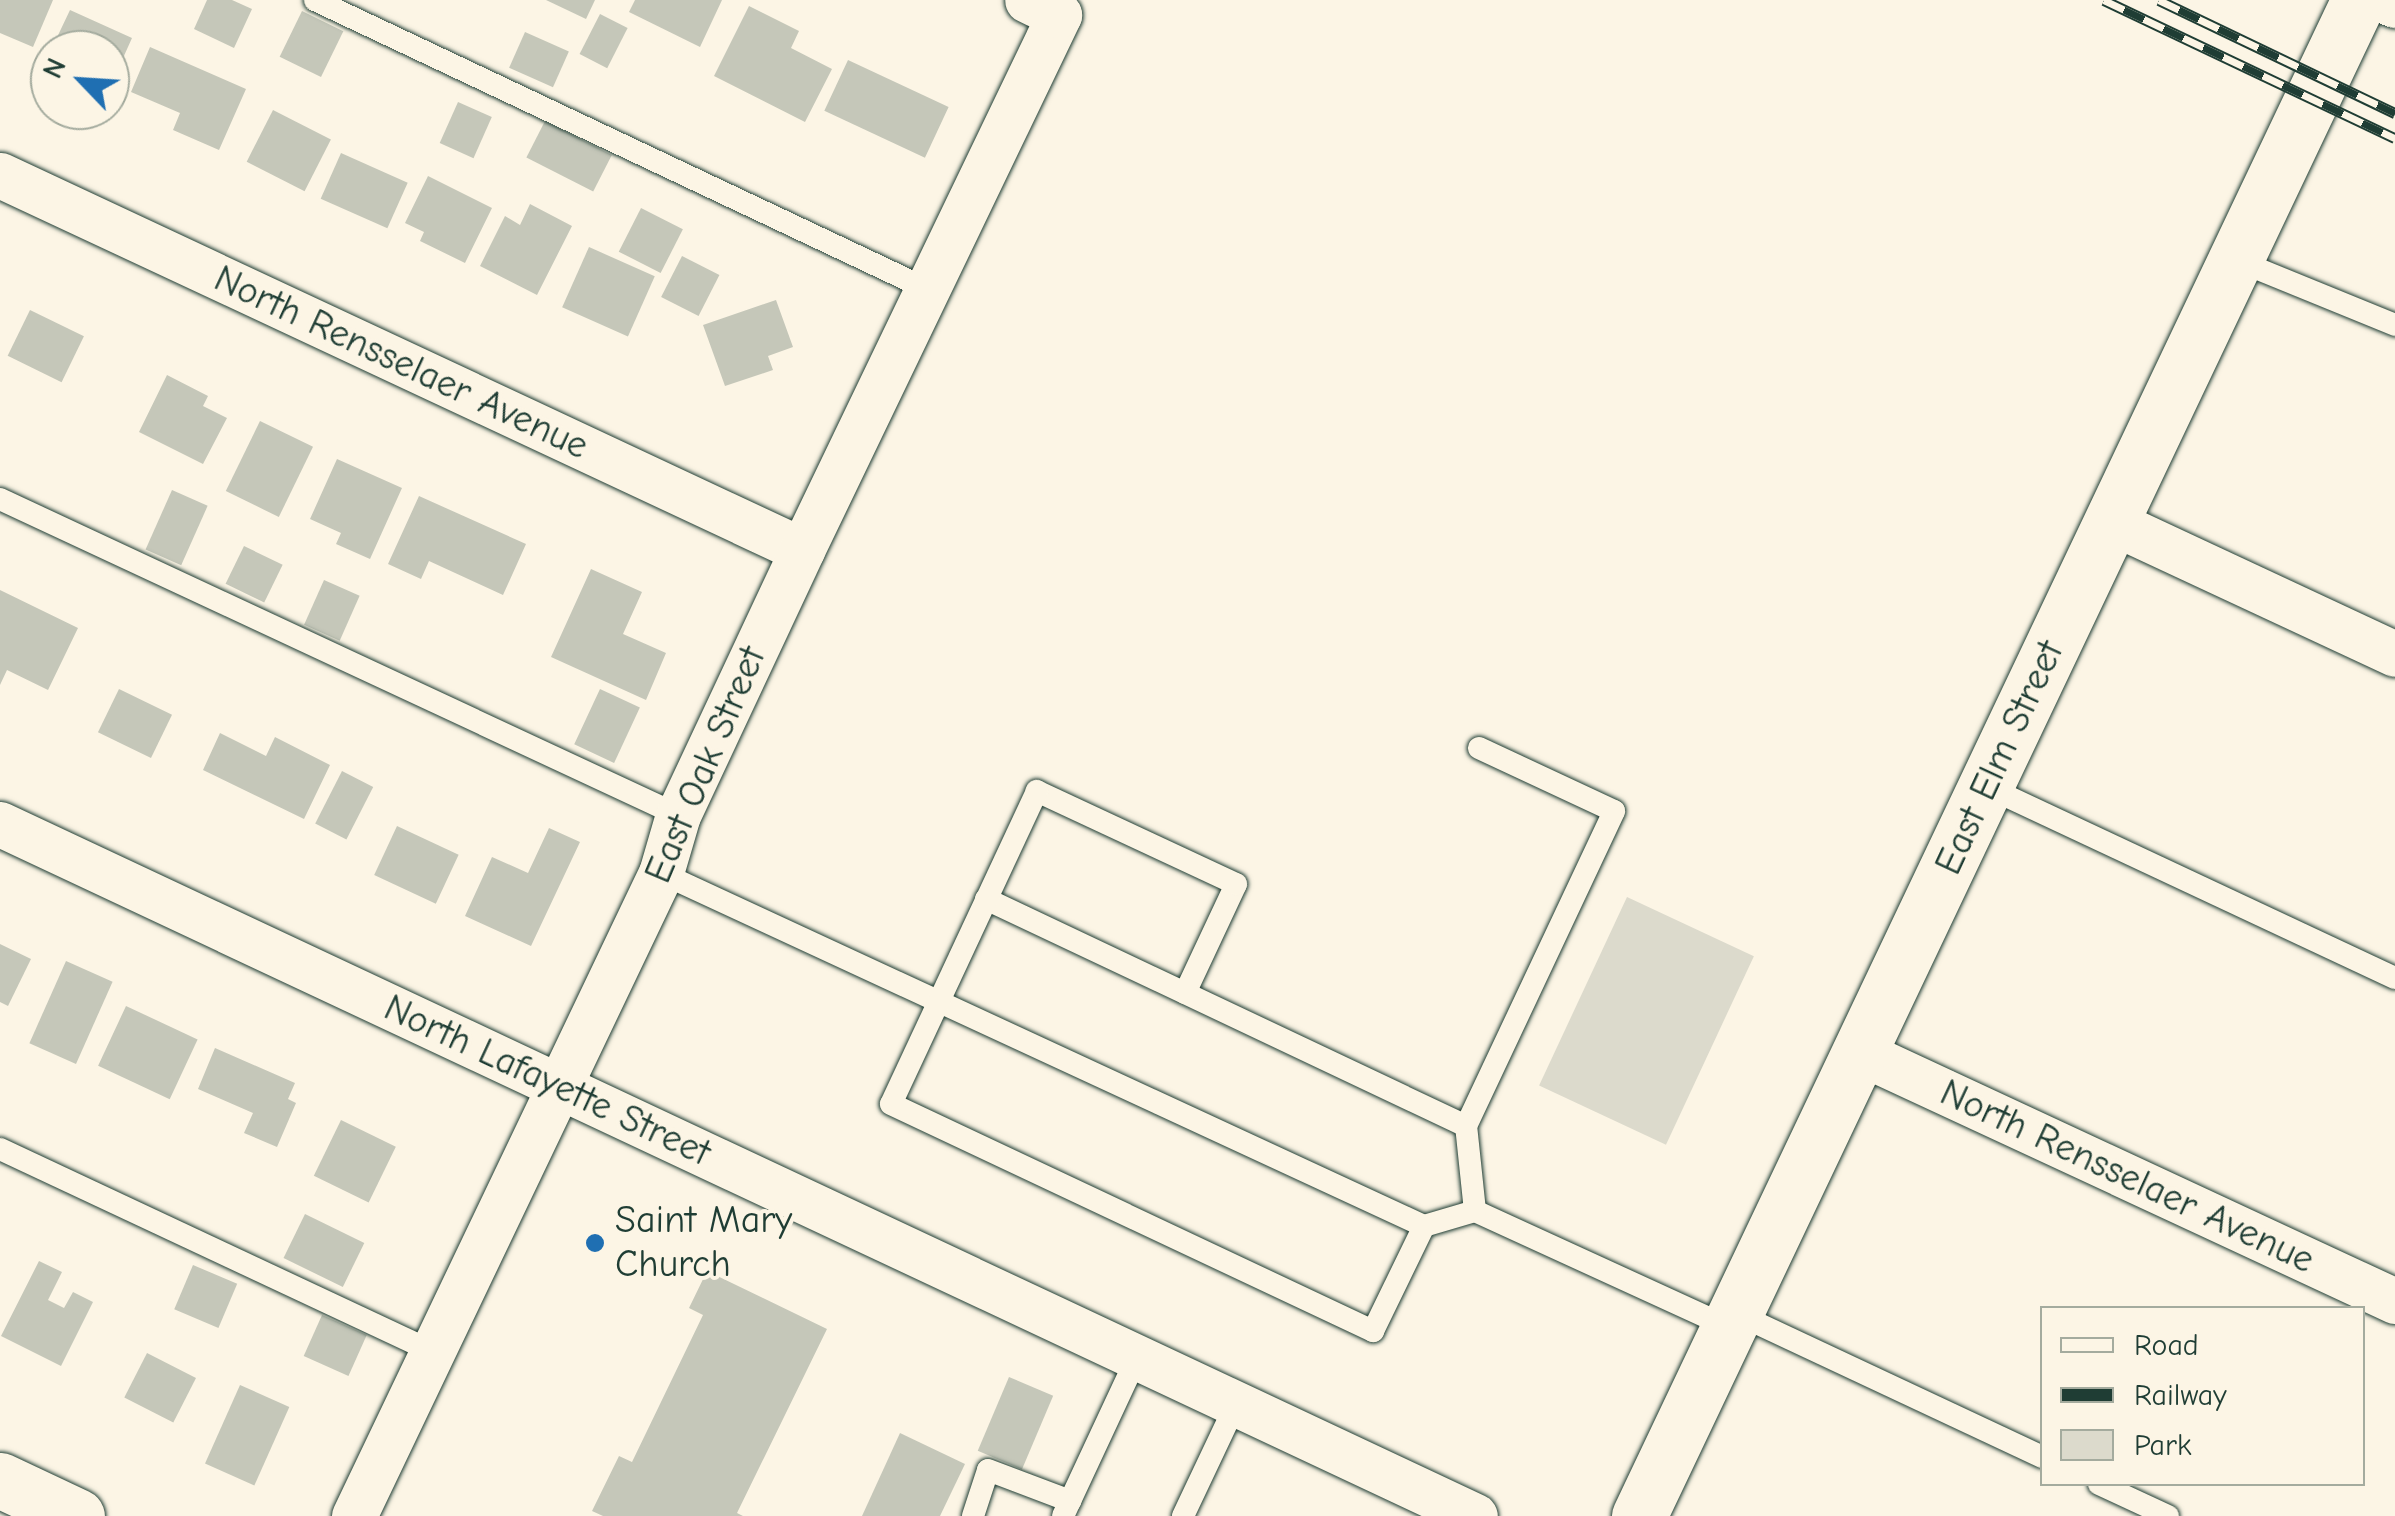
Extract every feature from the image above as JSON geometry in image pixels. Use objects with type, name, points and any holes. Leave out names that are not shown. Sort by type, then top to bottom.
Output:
[{"type":"street","name":"East Elm Street","points":[[1639,1516],[2359,0]]},
{"type":"street","points":[[2383,0],[2395,6]]},
{"type":"street","name":"East Oak Street","points":[[354,1516],[661,872],[678,816],[928,289],[1043,8]]},
{"type":"street","name":"North Rensselaer Avenue","points":[[0,175],[802,550]]},
{"type":"street","points":[[2112,522],[2395,654]]},
{"type":"street","name":"North Lafayette Street","points":[[0,824],[1474,1516]]},
{"type":"street","name":"North Rensselaer Avenue","points":[[1860,1052],[2395,1302]]},
{"type":"street","points":[[0,1480],[77,1516]]},
{"type":"lane","points":[[315,0],[928,289]]},
{"type":"lane","points":[[2236,260],[2395,325]]},
{"type":"lane","points":[[0,500],[678,816]]},
{"type":"lane","points":[[1475,1211],[1466,1126],[1614,811],[1479,748]]},
{"type":"lane","points":[[1987,787],[2395,978]]},
{"type":"lane","points":[[1185,994],[1236,884],[1036,790],[890,1104],[1373,1331],[1424,1226]]},
{"type":"lane","points":[[661,872],[1424,1226],[1475,1211],[2040,1456]]},
{"type":"lane","points":[[986,900],[1466,1126]]},
{"type":"lane","points":[[0,1149],[432,1351]]},
{"type":"lane","points":[[973,1516],[988,1470],[1067,1508],[1137,1357]]},
{"type":"lane","points":[[1183,1516],[1236,1404]]},
{"type":"lane","points":[[2103,1486],[2168,1516]]},
{"type":"green space","points":[[1627,897],[1754,956],[1666,1145],[1539,1086]]},
{"type":"building","points":[[0,0],[53,0],[40,30],[30,30],[30,46],[0,33]]},
{"type":"building","points":[[207,0],[232,0],[252,9],[234,48],[194,29]]},
{"type":"building","points":[[546,0],[595,0],[586,19]]},
{"type":"building","points":[[635,0],[722,0],[700,47],[629,12]]},
{"type":"building","points":[[749,6],[799,31],[791,48],[832,69],[805,122],[714,76]]},
{"type":"building","points":[[70,10],[114,30],[60,30]]},
{"type":"building","points":[[302,11],[343,31],[321,77],[280,57]]},
{"type":"building","points":[[600,14],[628,28],[607,68],[580,54]]},
{"type":"building","points":[[525,32],[569,52],[553,87],[509,68]]},
{"type":"building","points":[[150,47],[246,89],[219,150],[173,130],[180,113],[131,92]]},
{"type":"building","points":[[848,60],[949,107],[925,158],[824,111]]},
{"type":"building","points":[[458,102],[492,117],[473,158],[440,143]]},
{"type":"building","points":[[273,110],[331,140],[305,191],[247,162]]},
{"type":"building","points":[[545,121],[612,155],[593,192],[526,158]]},
{"type":"building","points":[[341,153],[408,183],[387,228],[321,199]]},
{"type":"building","points":[[428,176],[492,208],[465,263],[420,241],[424,232],[405,223]]},
{"type":"building","points":[[530,204],[572,226],[537,295],[480,266],[505,216],[520,225]]},
{"type":"building","points":[[641,208],[683,229],[661,273],[619,252]]},
{"type":"building","points":[[589,247],[655,276],[628,337],[562,307]]},
{"type":"building","points":[[682,256],[719,275],[699,316],[661,297]]},
{"type":"building","points":[[776,300],[793,347],[768,356],[773,370],[725,386],[703,325]]},
{"type":"building","points":[[30,310],[84,336],[62,382],[8,356]]},
{"type":"building","points":[[167,375],[208,396],[203,406],[227,418],[203,464],[139,432]]},
{"type":"building","points":[[260,421],[313,447],[279,517],[226,491]]},
{"type":"building","points":[[337,459],[402,488],[370,559],[336,544],[341,533],[310,519]]},
{"type":"building","points":[[172,490],[208,506],[181,565],[146,549]]},
{"type":"building","points":[[419,496],[526,544],[503,595],[429,561],[421,579],[388,564]]},
{"type":"building","points":[[244,546],[283,565],[264,603],[226,584]]},
{"type":"building","points":[[591,569],[642,592],[623,634],[666,653],[646,700],[551,657]]},
{"type":"building","points":[[324,580],[360,596],[340,641],[304,625]]},
{"type":"building","points":[[0,590],[78,628],[48,690],[7,670],[0,685]]},
{"type":"building","points":[[119,689],[172,715],[151,758],[98,732]]},
{"type":"building","points":[[600,689],[640,708],[614,763],[574,744]]},
{"type":"building","points":[[220,733],[266,756],[275,737],[330,765],[304,819],[203,770]]},
{"type":"building","points":[[342,771],[373,787],[346,839],[315,824]]},
{"type":"building","points":[[397,826],[459,855],[436,904],[374,875]]},
{"type":"building","points":[[549,828],[580,842],[531,946],[465,916],[492,857],[528,873]]},
{"type":"building","points":[[0,944],[31,959],[8,1006],[0,1002]]},
{"type":"building","points":[[66,961],[113,982],[76,1064],[29,1043]]},
{"type":"building","points":[[126,1006],[198,1039],[170,1099],[98,1066]]},
{"type":"building","points":[[215,1048],[295,1083],[288,1099],[296,1103],[277,1147],[244,1133],[253,1113],[198,1089]]},
{"type":"building","points":[[341,1120],[396,1147],[369,1202],[314,1176]]},
{"type":"building","points":[[305,1214],[364,1243],[343,1287],[284,1258]]},
{"type":"building","points":[[39,1261],[62,1272],[48,1300],[64,1308],[73,1292],[93,1302],[61,1366],[1,1336]]},
{"type":"building","points":[[193,1265],[237,1284],[218,1328],[174,1309]]},
{"type":"building","points":[[707,1271],[827,1329],[737,1513],[743,1516],[603,1516],[592,1511],[619,1456],[632,1462],[703,1315],[689,1308]]},
{"type":"building","points":[[322,1315],[367,1335],[348,1376],[304,1356]]},
{"type":"building","points":[[147,1353],[196,1378],[173,1423],[124,1398]]},
{"type":"building","points":[[1009,1377],[1053,1396],[1022,1469],[978,1451]]},
{"type":"building","points":[[240,1385],[289,1407],[254,1486],[205,1464]]},
{"type":"building","points":[[900,1433],[965,1464],[940,1516],[862,1516]]},
{"type":"railway","points":[[2104,0],[2395,138]]},
{"type":"railway","points":[[2159,0],[2395,113]]},
{"type":"place","name":"Saint Mary Church","points":[[595,1243]]}]
